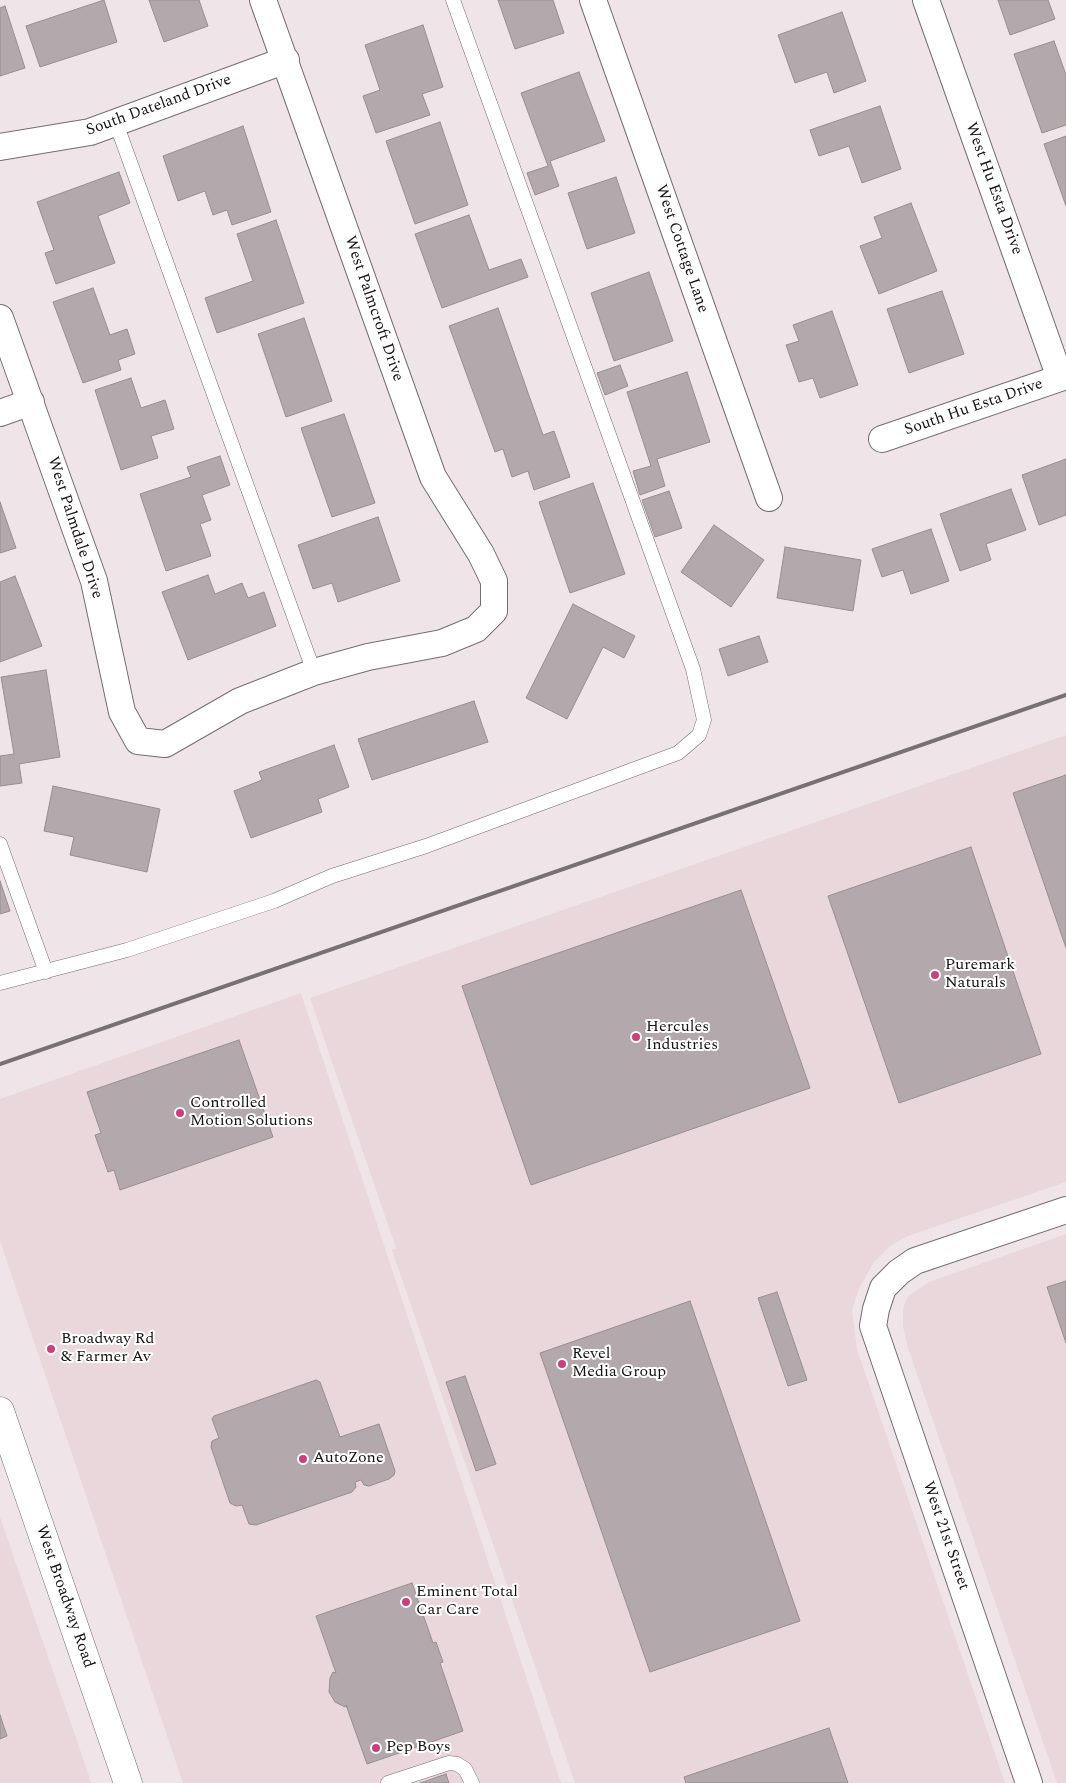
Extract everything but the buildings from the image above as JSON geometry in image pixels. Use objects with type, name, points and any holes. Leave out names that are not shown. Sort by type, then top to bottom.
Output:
[{"type":"main road","name":"West Broadway Road","points":[[0,1411],[128,1783]]},
{"type":"street","name":"West Palmcroft Drive","points":[[263,0],[286,60],[433,477],[481,554],[494,581],[494,610],[476,629],[442,643],[368,657],[314,672]]},
{"type":"street","name":"West Cottage Lane","points":[[593,0],[769,498]]},
{"type":"street","name":"West Hu Esta Drive","points":[[926,0],[1063,377]]},
{"type":"street","name":"South Dateland Drive","points":[[0,147],[90,132],[286,60]]},
{"type":"street","name":"West Palmdale Drive","points":[[0,318],[94,581],[122,712],[138,741],[165,744],[240,701],[314,672]]},
{"type":"street","name":"South Hu Esta Drive","points":[[882,439],[1063,377]]},
{"type":"street","points":[[0,413],[31,402]]},
{"type":"street","name":"West 21st Street","points":[[1029,1783],[873,1326],[884,1288],[898,1272],[915,1261],[1066,1210]]},
{"type":"lane","points":[[0,983],[127,950],[274,901],[332,876],[426,846],[678,753],[699,735],[704,720],[693,669],[453,0]]},
{"type":"lane","points":[[116,122],[314,672]]},
{"type":"lane","points":[[0,844],[46,972]]},
{"type":"lane","points":[[388,1783],[449,1764],[457,1764],[465,1770],[472,1783]]},
{"type":"shaded area","points":[[1066,735],[1066,1182],[908,1236],[890,1246],[873,1263],[858,1291],[852,1310],[857,1349],[1005,1783],[575,1783],[392,1250],[396,1248],[310,998]]},
{"type":"shaded area","points":[[301,993],[561,1783],[183,1783],[0,1241],[0,1099]]},
{"type":"shaded area","points":[[1066,1234],[1066,1783],[1057,1783],[907,1345],[903,1326],[903,1308],[908,1296],[929,1282]]},
{"type":"shaded area","points":[[0,1517],[89,1776],[91,1783],[0,1783]]},
{"type":"railway","points":[[0,1064],[1066,695]]},
{"type":"place","name":"Puremark Naturals","points":[[935,975]]},
{"type":"place","name":"Hercules Industries","points":[[636,1037]]},
{"type":"place","name":"Controlled Motion Solutions","points":[[180,1113]]},
{"type":"place","name":"Broadway Rd & Farmer Av","points":[[51,1349]]},
{"type":"place","name":"Revel Media Group","points":[[562,1364]]},
{"type":"place","name":"AutoZone","points":[[303,1459]]},
{"type":"place","name":"Eminent Total Car Care","points":[[406,1602]]},
{"type":"place","name":"Pep Boys","points":[[376,1748]]}]
